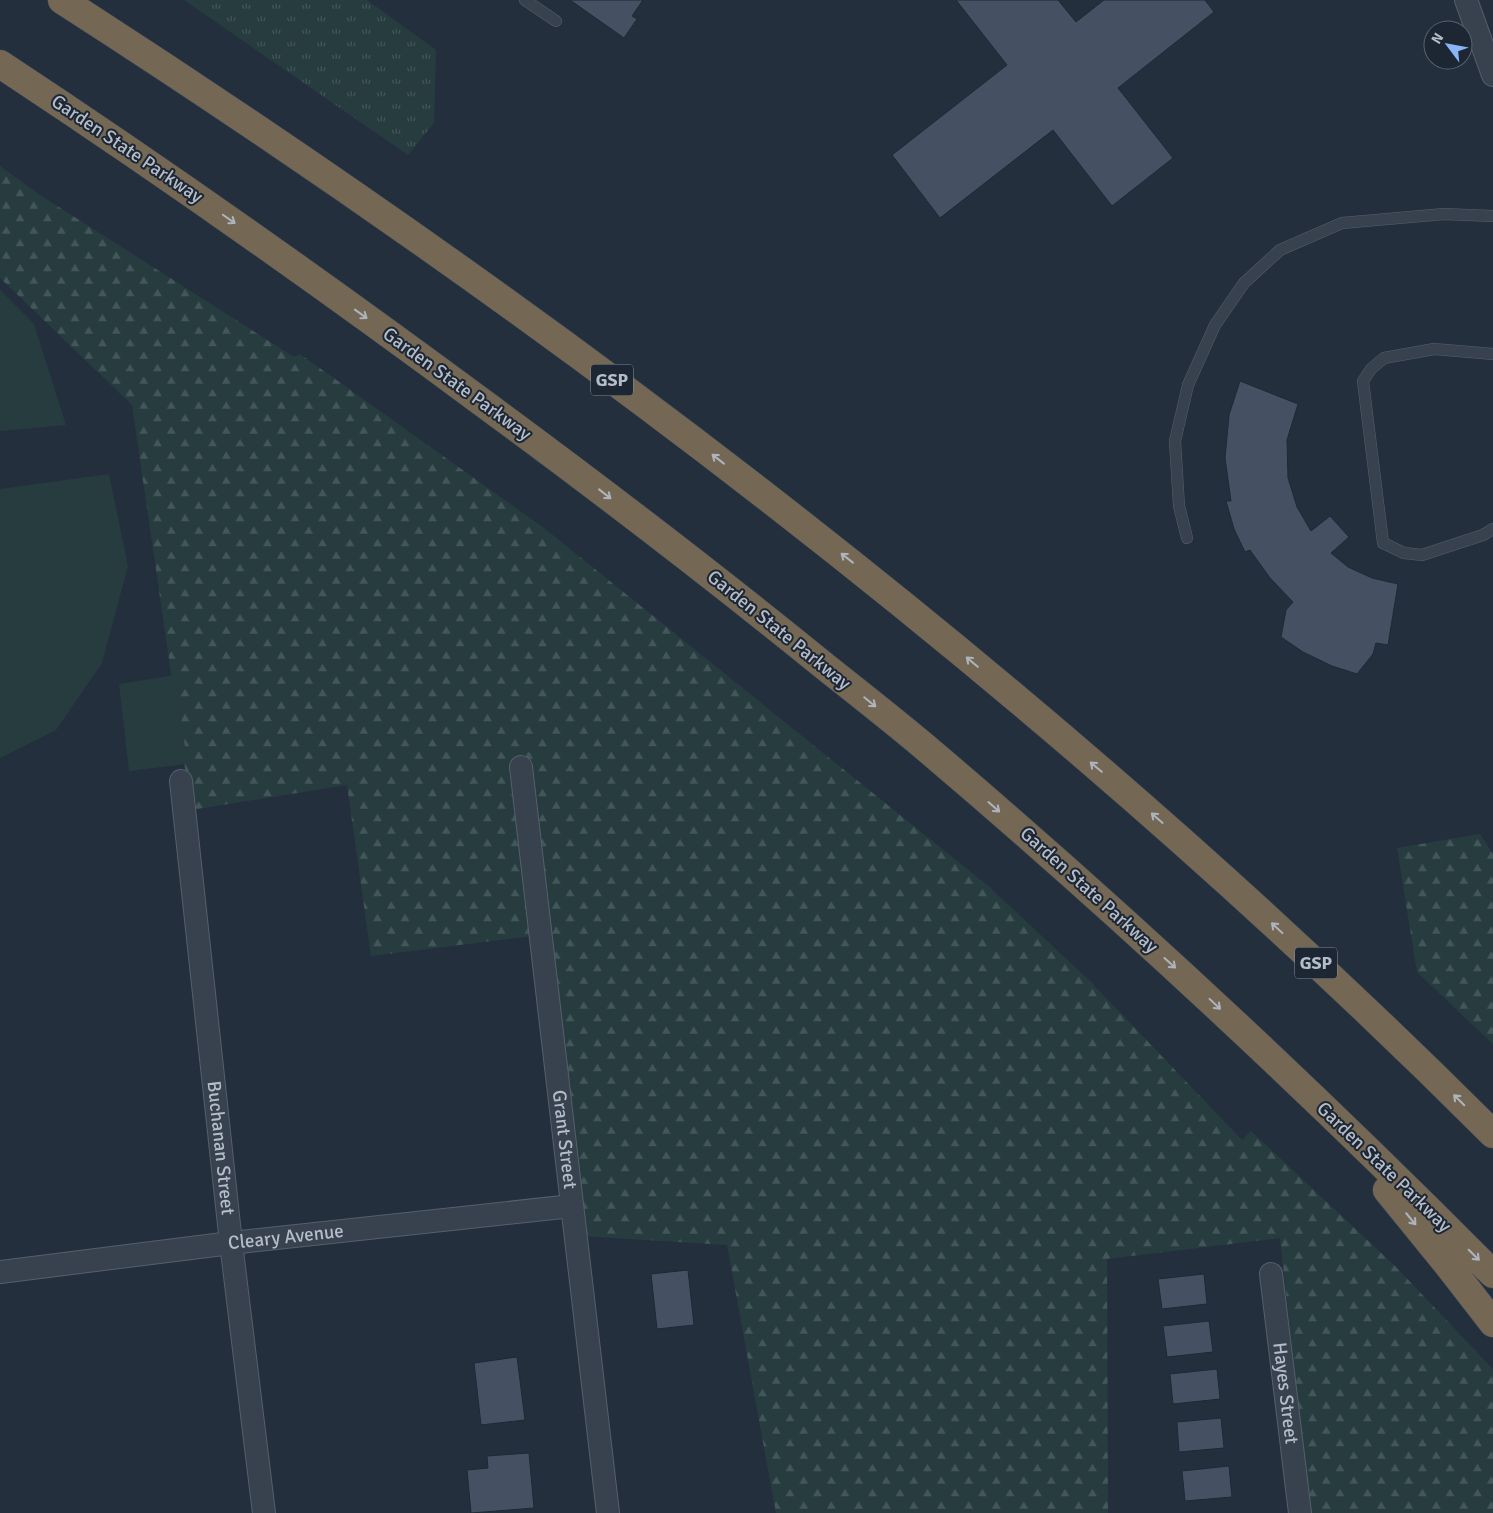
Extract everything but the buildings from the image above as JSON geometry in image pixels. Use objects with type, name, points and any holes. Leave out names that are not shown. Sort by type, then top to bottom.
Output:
[{"type":"highway","name":"GSP","points":[[62,0],[335,181],[502,298],[682,432],[851,562],[934,629],[1176,835],[1372,1016],[1493,1134]]},
{"type":"highway","name":"Garden State Parkway","points":[[0,64],[247,232],[566,464],[740,598],[922,745],[1082,883],[1239,1026],[1392,1173],[1493,1274]]},
{"type":"highway","points":[[1239,1026],[1384,1186],[1493,1323]]},
{"type":"street","points":[[1466,0],[1493,75]]},
{"type":"street","name":"Grant Street","points":[[521,767],[608,1513]]},
{"type":"street","name":"Buchanan Street","points":[[181,781],[231,1243],[264,1513]]},
{"type":"street","name":"Cleary Avenue","points":[[0,1272],[231,1243],[572,1206]]},
{"type":"street","name":"Hayes Street","points":[[1271,1274],[1300,1513]]},
{"type":"lane","points":[[525,0],[556,21]]},
{"type":"lane","points":[[1187,538],[1179,506],[1175,441],[1188,385],[1203,350],[1214,325],[1244,283],[1280,250],[1342,223],[1444,214],[1493,216]]},
{"type":"lane","points":[[1493,354],[1434,349],[1384,358],[1371,368],[1363,381],[1383,543],[1404,553],[1422,555],[1493,529]]},
{"type":"green space","points":[[184,0],[367,0],[436,50],[434,123],[408,155]]},
{"type":"green space","points":[[0,166],[40,195],[294,357],[300,354],[544,528],[987,885],[1089,980],[1242,1140],[1251,1131],[1395,1266],[1493,1369],[1493,1513],[1310,1513],[1280,1238],[1107,1259],[1108,1513],[776,1513],[727,1245],[581,1236],[541,935],[371,956],[347,785],[191,810],[132,405],[0,278]]},
{"type":"green space","points":[[0,290],[34,324],[66,425],[0,431]]},
{"type":"green space","points":[[109,474],[128,566],[102,663],[56,730],[0,758],[0,489]]},
{"type":"green space","points":[[176,675],[187,764],[129,771],[119,684]]},
{"type":"green space","points":[[1480,834],[1493,854],[1493,1044],[1417,972],[1397,848]]}]
